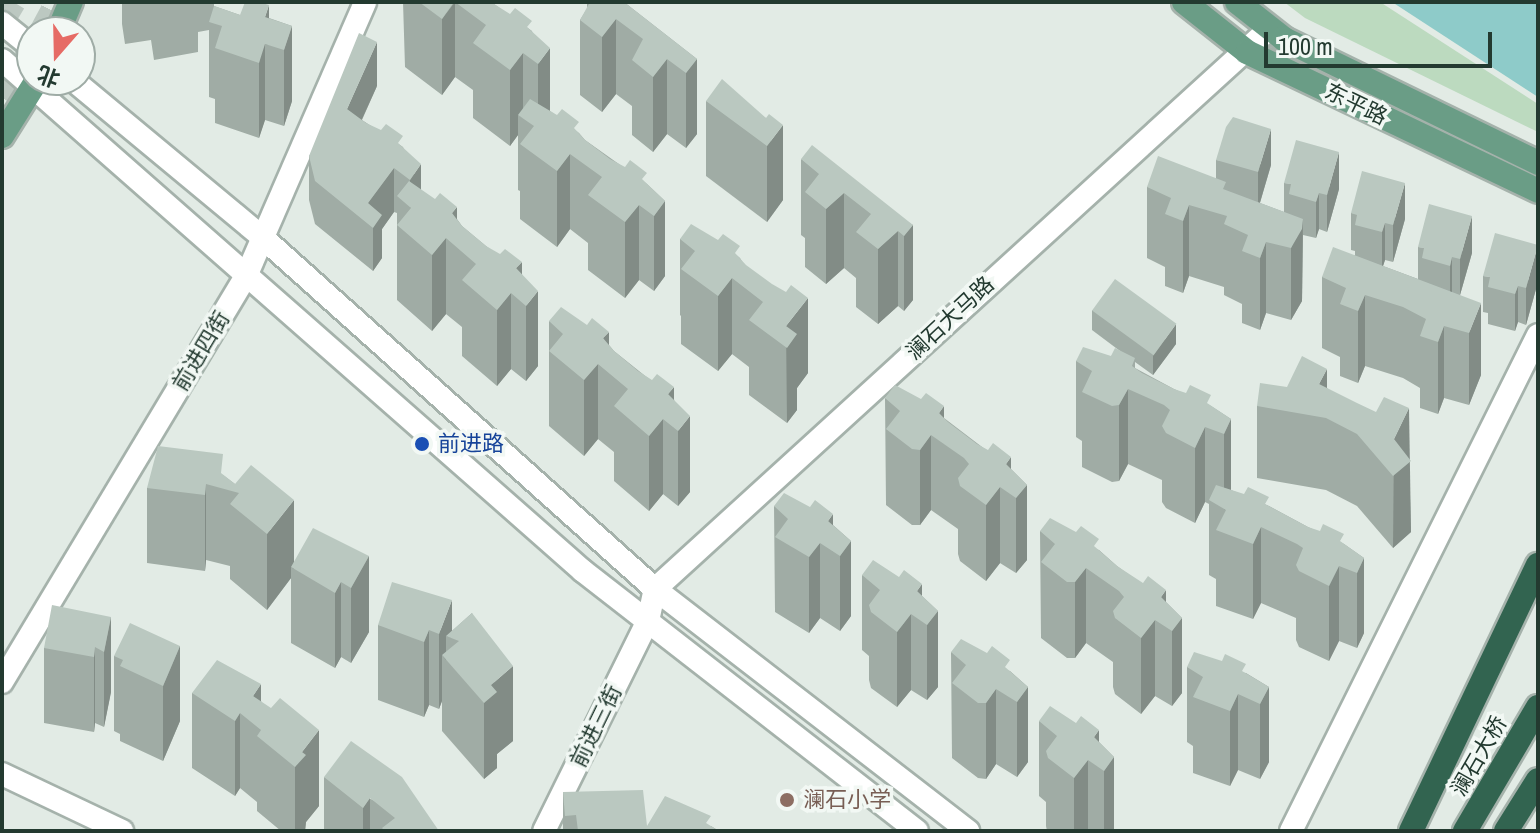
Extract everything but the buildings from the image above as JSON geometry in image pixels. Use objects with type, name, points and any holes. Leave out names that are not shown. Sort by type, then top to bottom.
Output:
[{"type":"highway","points":[[1411,831],[1538,565]]},
{"type":"highway","name":"澜石大桥","points":[[1465,831],[1538,707]]},
{"type":"highway","points":[[1506,831],[1538,780]]},
{"type":"main road","name":"东平路","points":[[1184,2],[1247,52],[1538,191]]},
{"type":"main road","name":"东平路","points":[[1237,2],[1270,28],[1538,163]]},
{"type":"main road","points":[[2,136],[28,96]]},
{"type":"street","name":"前进四街","points":[[2,682],[247,274],[365,2]]},
{"type":"street","name":"澜石大马路","points":[[655,589],[1270,28]]},
{"type":"street","points":[[50,96],[583,571],[917,831]]},
{"type":"street","points":[[92,96],[261,236],[655,589],[968,831]]},
{"type":"street","points":[[1291,831],[1538,335]]},
{"type":"street","points":[[648,621],[655,589]]},
{"type":"street","name":"前进三街","points":[[544,831],[648,621]]},
{"type":"street","points":[[2,774],[122,831]]},
{"type":"green space","points":[[1284,2],[1380,2],[1538,104],[1538,132],[1305,18]]},
{"type":"water","points":[[1392,2],[1538,2],[1538,97]]},
{"type":"tunnel","points":[[2,22],[14,2]]},
{"type":"tunnel","points":[[50,16],[57,2]]},
{"type":"tunnel","points":[[2,98],[16,74]]},
{"type":"place","name":"前进路","points":[[422,444]]},
{"type":"place","name":"澜石小学","points":[[787,800]]}]
